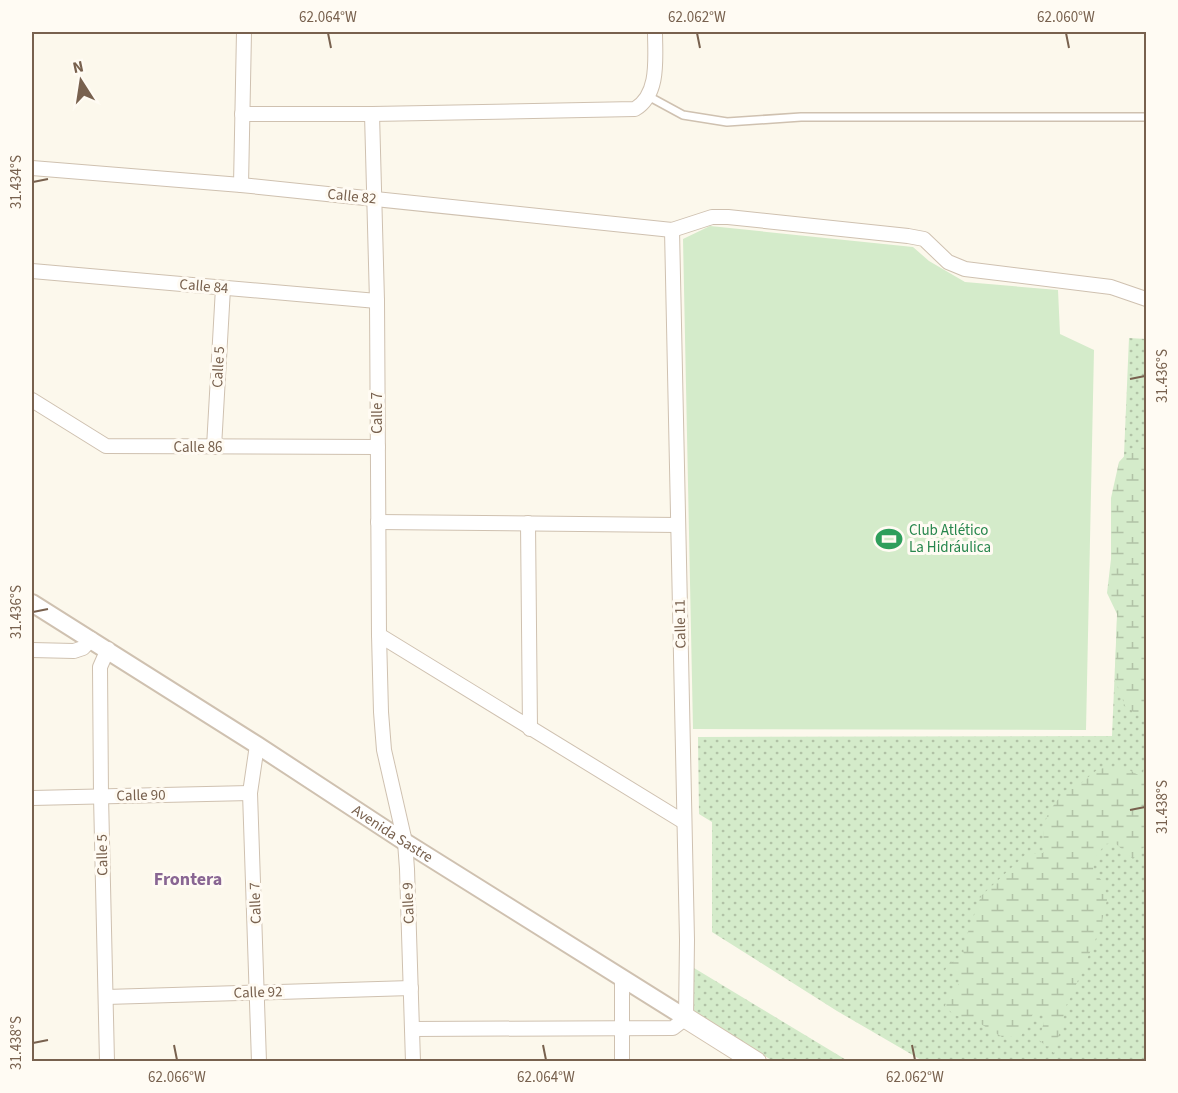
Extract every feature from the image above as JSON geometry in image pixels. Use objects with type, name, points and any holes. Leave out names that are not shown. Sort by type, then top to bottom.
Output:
[{"type":"main road","name":"Avenida Sastre","points":[[687,1018],[756,1062]]},
{"type":"street","points":[[241,185],[244,32]]},
{"type":"street","points":[[242,114],[635,109],[643,104],[653,82],[655,32]]},
{"type":"street","name":"Calle 7","points":[[372,114],[377,301],[381,712]]},
{"type":"street","name":"Calle 82","points":[[32,168],[241,185],[672,230]]},
{"type":"street","points":[[672,230],[712,218],[728,217],[908,236],[924,239],[948,262],[964,269],[1111,287],[1146,299]]},
{"type":"street","name":"Calle 11","points":[[672,230],[687,1018]]},
{"type":"street","name":"Calle 84","points":[[32,271],[377,301]]},
{"type":"street","name":"Calle 5","points":[[214,447],[223,288]]},
{"type":"street","name":"Calle 86","points":[[32,399],[106,446],[378,447]]},
{"type":"street","points":[[378,522],[677,525]]},
{"type":"street","points":[[528,523],[530,729]]},
{"type":"street","name":"Avenida Sastre","points":[[32,603],[108,649],[405,842],[687,1018]]},
{"type":"street","points":[[379,635],[684,822]]},
{"type":"street","points":[[32,650],[74,651],[83,648],[91,639]]},
{"type":"street","name":"Calle 5","points":[[107,1062],[100,667],[108,649]]},
{"type":"street","name":"Calle 9","points":[[381,712],[384,750],[405,842],[413,1062]]},
{"type":"street","name":"Calle 7","points":[[257,745],[250,793],[259,1062]]},
{"type":"street","name":"Calle 90","points":[[32,798],[250,793]]},
{"type":"street","points":[[622,978],[622,1062]]},
{"type":"street","name":"Calle 92","points":[[106,997],[411,988]]},
{"type":"street","points":[[412,1029],[673,1028],[687,1018]]},
{"type":"lane","points":[[648,96],[683,114],[727,122],[801,117],[1146,117]]},
{"type":"green space","name":"Club Atlético La Hidráulica","points":[[710,226],[913,247],[929,261],[965,282],[1058,290],[1060,334],[1094,350],[1086,730],[693,729],[683,239]]},
{"type":"green space","points":[[1129,338],[1146,339],[1146,1061],[923,1061],[837,1011],[712,932],[712,822],[699,814],[698,737],[1112,736]]},
{"type":"green space","points":[[1146,443],[1146,721],[1125,706],[1115,679],[1117,614],[1107,593],[1111,559],[1111,498],[1119,462],[1131,449]]},
{"type":"green space","points":[[1146,759],[1146,845],[1133,859],[1115,843],[1105,844],[1094,860],[1093,871],[1104,883],[1107,900],[1100,929],[1066,1008],[1054,1053],[1039,1040],[1045,1018],[1044,1010],[1033,1014],[1021,1036],[1002,1037],[976,1021],[954,1015],[945,1006],[948,996],[963,979],[945,970],[950,963],[964,957],[963,946],[981,896],[1025,855],[1043,853],[1044,826],[1048,813],[1064,791],[1080,784],[1098,769],[1122,766],[1142,777]]},
{"type":"green space","points":[[694,968],[848,1061],[773,1061],[694,1012]]},
{"type":"place","name":"Club Atlético La Hidráulica","points":[[889,539]]},
{"type":"district","name":"Frontera","points":[[188,879]]}]
